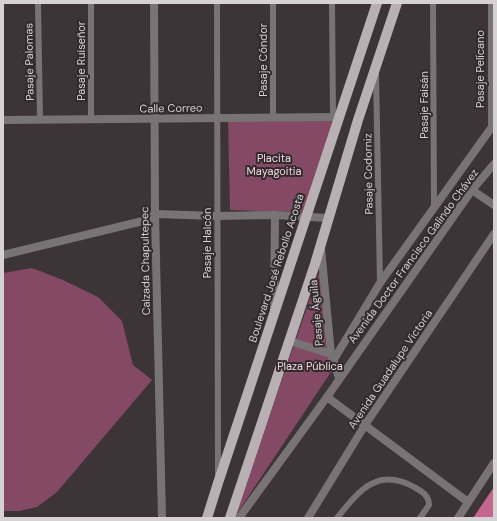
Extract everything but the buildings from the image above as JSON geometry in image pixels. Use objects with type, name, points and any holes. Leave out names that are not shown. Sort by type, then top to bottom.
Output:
[{"type":"main road","name":"Boulevard José Rebollo Acosta","points":[[207,518],[306,217],[336,117],[377,3]]},
{"type":"main road","points":[[376,65],[376,48],[391,3]]},
{"type":"main road","points":[[230,518],[290,341],[321,245],[358,120],[397,3]]},
{"type":"street","name":"Calzada Chapultepec","points":[[154,3],[155,214],[162,518]]},
{"type":"street","name":"Calle Correo","points":[[3,120],[336,117]]},
{"type":"street","name":"Avenida Doctor Francisco Galindo Chávez","points":[[332,357],[380,283],[493,129]]},
{"type":"street","name":"Avenida Doctor Francisco Galindo Chávez","points":[[239,518],[327,397],[472,190],[494,164]]},
{"type":"street","points":[[472,190],[494,205]]},
{"type":"street","points":[[3,255],[147,220],[155,214],[217,216],[275,215],[328,218]]},
{"type":"street","points":[[274,315],[275,215]]},
{"type":"street","name":"Avenida Guadalupe Victoria","points":[[308,518],[365,425],[494,234]]},
{"type":"street","name":"Pasaje Águila","points":[[321,245],[332,357],[339,378]]},
{"type":"street","points":[[290,341],[332,357]]},
{"type":"street","points":[[327,397],[468,502]]},
{"type":"street","points":[[458,518],[494,463]]},
{"type":"lane","name":"Pasaje Palomas","points":[[38,3],[40,120]]},
{"type":"lane","name":"Pasaje Ruiseñor","points":[[91,3],[91,120]]},
{"type":"lane","name":"Pasaje Halcón","points":[[217,3],[218,483]]},
{"type":"lane","name":"Pasaje Cóndor","points":[[273,3],[273,118]]},
{"type":"lane","points":[[332,3],[336,117]]},
{"type":"lane","name":"Pasaje Faisán","points":[[433,3],[434,208]]},
{"type":"lane","name":"Pasaje Pelícano","points":[[491,3],[493,129]]},
{"type":"lane","name":"Pasaje Codorniz","points":[[376,65],[380,283]]},
{"type":"lane","points":[[336,518],[356,494],[370,483],[383,480],[408,484],[421,491],[428,497],[429,505],[420,518]]},
{"type":"green space","name":"Placita Mayagoitia","points":[[228,119],[338,119],[306,212],[230,210]]},
{"type":"green space","name":"Plaza Pública","points":[[321,267],[326,347],[333,369],[234,518]]},
{"type":"green space","points":[[32,268],[63,280],[98,297],[122,321],[133,365],[152,380],[57,492],[37,507],[19,511],[3,511],[3,273]]},
{"type":"shaded area","points":[[494,487],[494,518],[473,518]]}]
